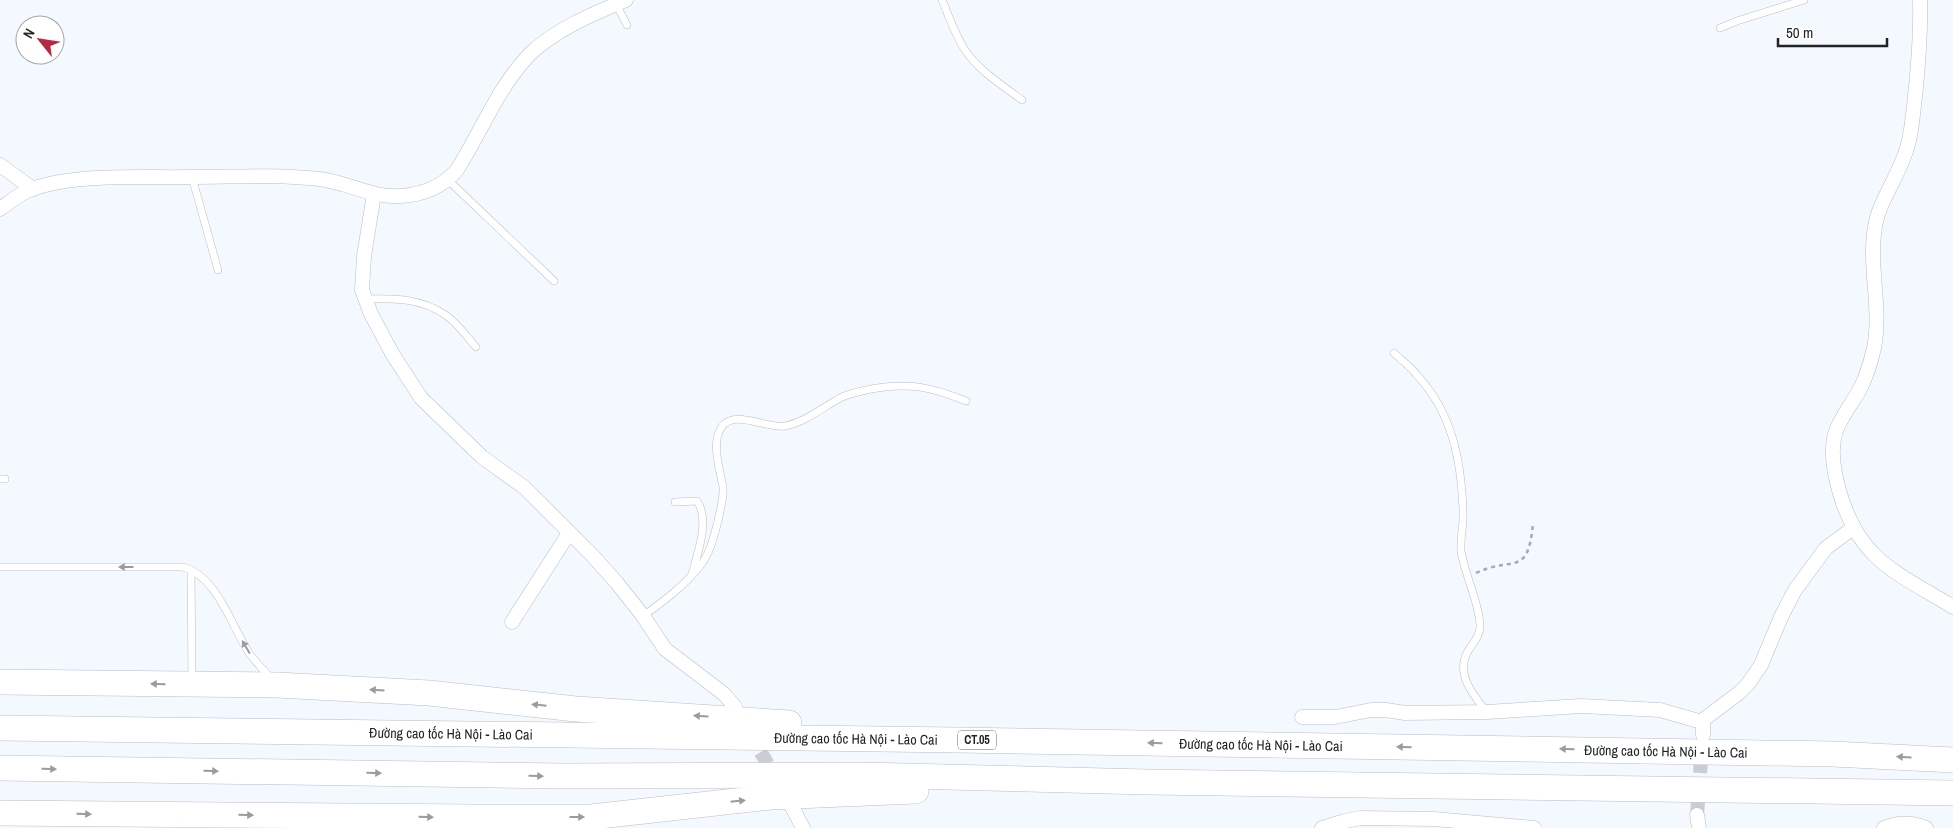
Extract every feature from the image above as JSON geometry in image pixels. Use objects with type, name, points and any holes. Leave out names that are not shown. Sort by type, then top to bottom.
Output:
[{"type":"highway","points":[[0,682],[277,685],[429,693],[576,709],[751,719],[958,740]]},
{"type":"highway","name":"Đường cao tốc Hà Nội - Lào Cai","points":[[0,728],[958,740],[1833,754],[1953,760]]},
{"type":"highway","points":[[0,768],[563,776],[863,775],[1147,782],[1953,792]]},
{"type":"highway","points":[[0,813],[154,818],[472,820],[591,817],[771,797],[1147,782]]},
{"type":"street","points":[[1920,0],[1918,70],[1910,135],[1901,166],[1877,218],[1873,236],[1876,322],[1874,347],[1861,386],[1837,428],[1833,446],[1835,475],[1852,528],[1867,548],[1881,562],[1953,607]]},
{"type":"street","points":[[0,209],[33,189],[70,182],[119,177],[280,176],[320,178],[374,194],[398,197],[411,195],[440,185],[448,180],[457,170],[506,86],[531,54],[562,31],[621,2]]},
{"type":"street","points":[[0,165],[33,189]]},
{"type":"street","points":[[374,194],[362,290],[371,314],[393,355],[421,398],[482,457],[525,488],[598,562],[643,616],[665,649],[724,694],[736,707]]},
{"type":"street","points":[[1302,717],[1335,717],[1371,710],[1405,713],[1487,712],[1581,706],[1660,710],[1703,728],[1748,684],[1761,665],[1780,617],[1795,590],[1826,548],[1852,528]]},
{"type":"street","points":[[512,622],[569,533]]},
{"type":"street","points":[[791,805],[803,828]]},
{"type":"street","points":[[1322,828],[1361,818],[1434,819],[1526,828]]},
{"type":"street","points":[[1884,828],[1903,823],[1918,824],[1926,828]]},
{"type":"lane","points":[[942,0],[959,40],[972,59],[985,72],[1022,100]]},
{"type":"lane","points":[[1720,28],[1804,0]]},
{"type":"lane","points":[[621,2],[627,25]]},
{"type":"lane","points":[[192,177],[218,270]]},
{"type":"lane","points":[[448,180],[554,281]]},
{"type":"lane","points":[[365,299],[397,298],[419,302],[447,316],[476,347]]},
{"type":"lane","points":[[1394,354],[1417,374],[1440,406],[1456,444],[1460,462],[1464,524],[1460,542],[1461,552],[1481,626],[1478,635],[1467,652],[1464,671],[1469,689],[1487,712]]},
{"type":"lane","points":[[643,616],[671,596],[701,566],[714,538],[723,491],[716,448],[717,435],[725,423],[732,420],[745,419],[783,426],[803,420],[854,392],[887,386],[917,386],[943,392],[966,401]]},
{"type":"lane","points":[[675,502],[697,501],[702,508],[700,543],[692,574]]},
{"type":"lane","points":[[0,567],[182,567],[192,570],[214,590],[251,655],[277,685]]},
{"type":"lane","points":[[192,570],[192,684]]},
{"type":"path","points":[[1468,578],[1491,568],[1518,562],[1525,556],[1531,545],[1533,523]]},
{"type":"tunnel","points":[[750,734],[776,778]]},
{"type":"tunnel","points":[[1697,815],[1702,746]]}]
